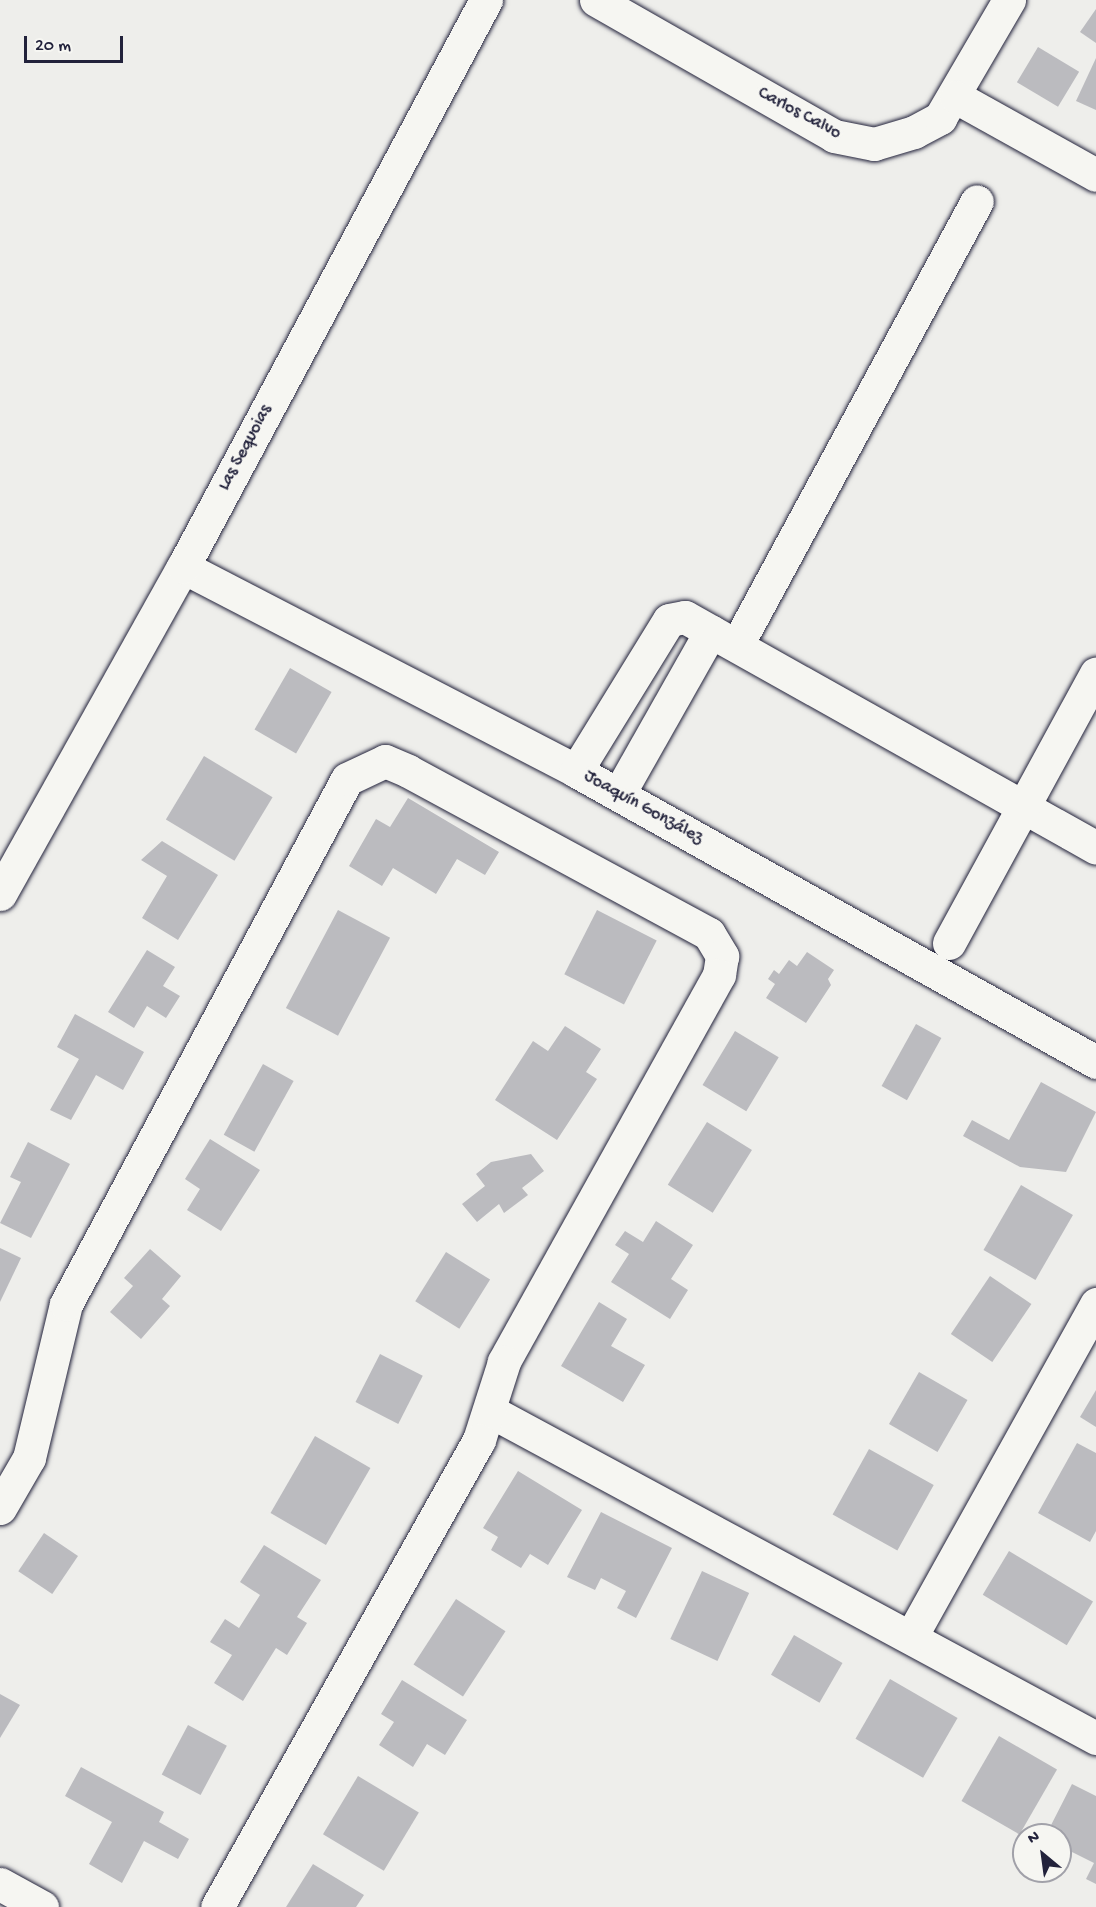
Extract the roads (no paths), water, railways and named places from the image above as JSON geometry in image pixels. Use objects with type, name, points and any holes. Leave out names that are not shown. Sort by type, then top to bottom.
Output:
[{"type":"street","name":"Las Sequoias","points":[[0,894],[183,567],[486,0]]},
{"type":"street","name":"Carlos Calvo","points":[[596,0],[834,136],[874,144],[914,132],[940,117],[956,97],[1009,0]]},
{"type":"street","points":[[956,97],[1096,175]]},
{"type":"street","points":[[626,781],[724,637],[977,201]]},
{"type":"street","name":"Joaquín González","points":[[183,567],[576,771],[1096,1062]]},
{"type":"street","points":[[576,771],[669,620],[685,617],[1026,806],[1096,848]]},
{"type":"street","points":[[949,944],[1026,806],[1096,673]]},
{"type":"street","points":[[0,1508],[29,1458],[66,1304],[347,779],[385,761],[709,934],[722,956],[719,975],[504,1362],[490,1411],[217,1907]]},
{"type":"street","points":[[912,1635],[1096,1304]]},
{"type":"street","points":[[490,1411],[912,1635],[1096,1738]]},
{"type":"street","points":[[0,1884],[42,1907]]}]
